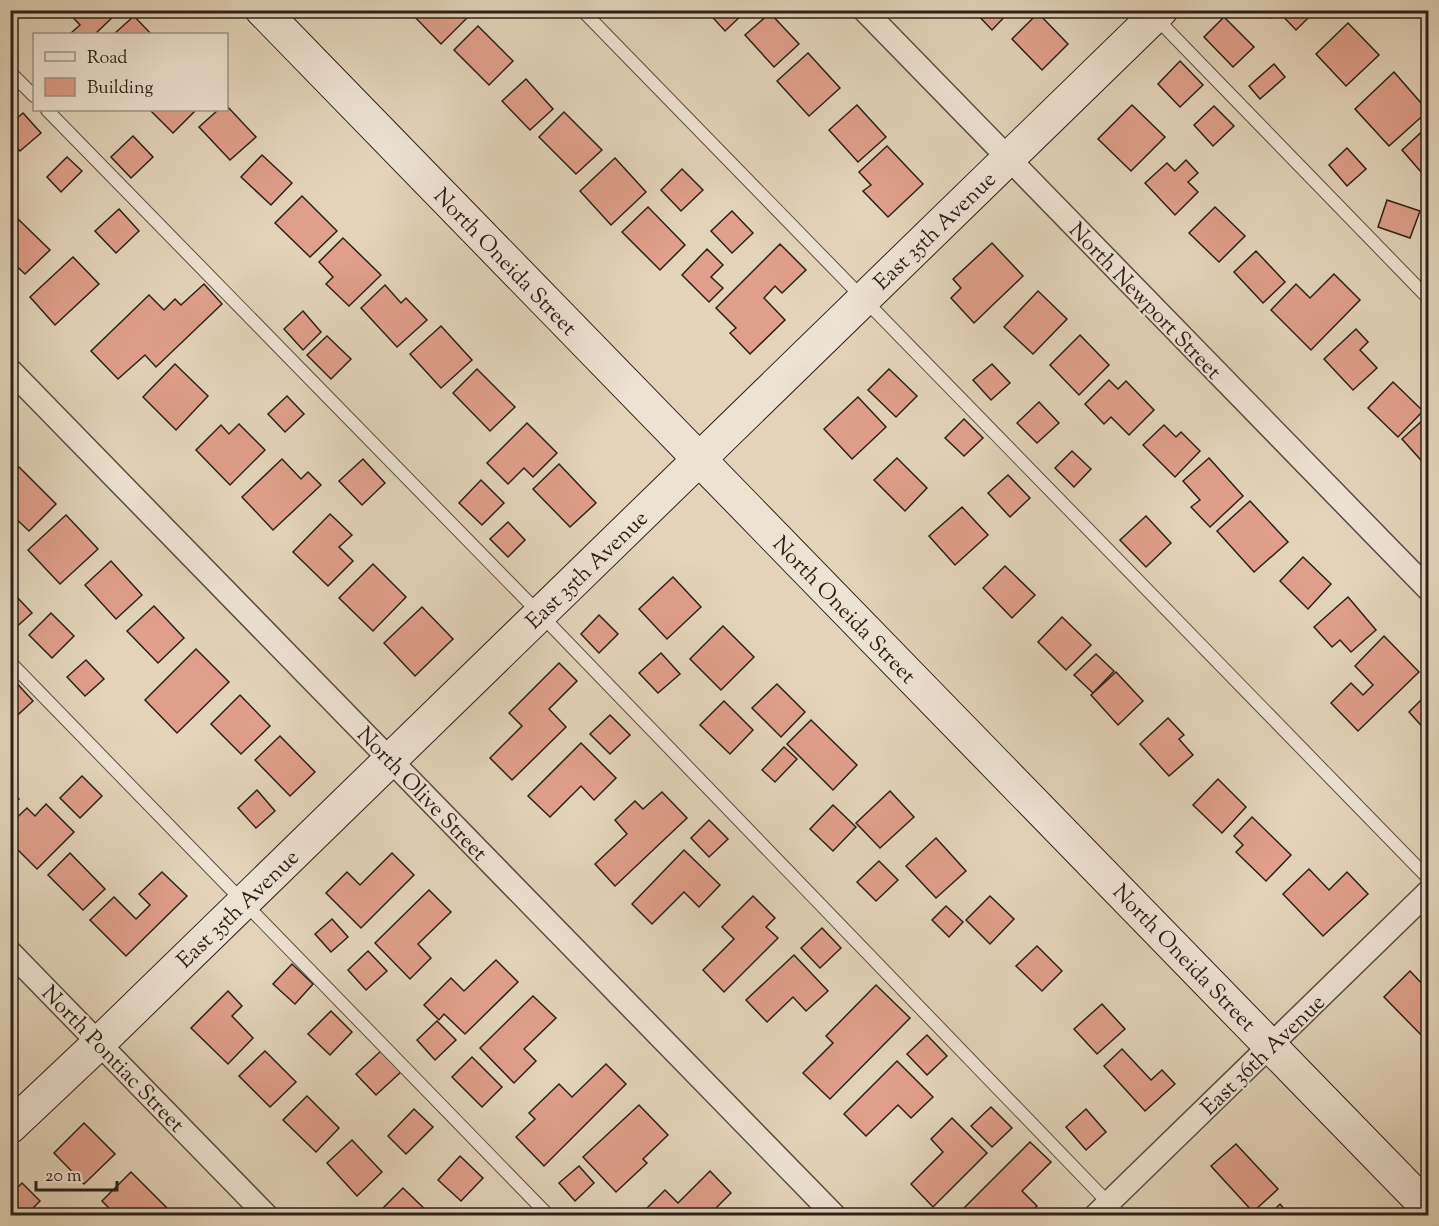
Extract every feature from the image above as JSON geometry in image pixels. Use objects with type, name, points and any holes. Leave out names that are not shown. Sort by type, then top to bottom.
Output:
[{"type":"street","name":"North Oneida Street","points":[[262,10],[1428,1208]]},
{"type":"street","name":"North Newport Street","points":[[864,10],[1428,589]]},
{"type":"street","name":"East 35th Avenue","points":[[10,1127],[864,299],[1155,12]]},
{"type":"street","name":"North Olive Street","points":[[10,370],[835,1215]]},
{"type":"street","name":"East 36th Avenue","points":[[1108,1211],[1270,1045],[1428,892]]},
{"type":"street","name":"North Pontiac Street","points":[[10,952],[267,1215]]},
{"type":"lane","points":[[582,10],[1428,878]]},
{"type":"lane","points":[[1155,12],[1428,298]]},
{"type":"lane","points":[[10,72],[33,95]]},
{"type":"lane","points":[[48,111],[540,614],[1108,1211]]},
{"type":"lane","points":[[10,662],[549,1215]]},
{"type":"building","points":[[66,10],[117,10],[118,12],[96,33],[71,33],[80,25]]},
{"type":"building","points":[[413,10],[474,11],[441,44],[411,13]]},
{"type":"building","points":[[706,10],[747,10],[725,31]]},
{"type":"building","points":[[973,10],[1011,10],[992,30]]},
{"type":"building","points":[[1263,10],[1316,10],[1296,30],[1278,11],[1271,18]]},
{"type":"building","points":[[770,13],[799,44],[774,67],[745,35]]},
{"type":"building","points":[[1038,13],[1068,44],[1042,70],[1012,39]]},
{"type":"building","points":[[134,16],[150,33],[115,33]]},
{"type":"building","points":[[1224,17],[1254,47],[1233,67],[1204,37]]},
{"type":"building","points":[[1348,23],[1379,55],[1346,86],[1316,54]]},
{"type":"building","points":[[478,26],[513,61],[489,85],[454,50]]},
{"type":"building","points":[[808,53],[840,88],[809,116],[777,81]]},
{"type":"building","points":[[1180,61],[1203,85],[1180,107],[1158,84]]},
{"type":"building","points":[[1274,64],[1285,77],[1260,99],[1249,86]]},
{"type":"building","points":[[1394,72],[1428,111],[1389,146],[1355,109]]},
{"type":"building","points":[[526,79],[553,109],[530,130],[502,101]]},
{"type":"building","points":[[857,105],[886,137],[858,162],[829,130]]},
{"type":"building","points":[[1132,105],[1165,137],[1131,171],[1098,139]]},
{"type":"building","points":[[1214,106],[1234,126],[1213,146],[1194,125]]},
{"type":"building","points":[[228,107],[256,137],[230,160],[199,127],[217,111],[228,111]]},
{"type":"building","points":[[151,111],[195,111],[173,133]]},
{"type":"building","points":[[564,112],[602,150],[576,174],[539,137]]},
{"type":"building","points":[[23,113],[41,133],[20,151],[10,140],[10,124]]},
{"type":"building","points":[[1428,126],[1428,180],[1402,150]]},
{"type":"building","points":[[133,136],[153,157],[131,178],[111,157]]},
{"type":"building","points":[[887,146],[923,184],[888,217],[863,191],[871,185],[859,172]]},
{"type":"building","points":[[1347,148],[1366,169],[1347,186],[1329,165]]},
{"type":"building","points":[[262,155],[292,183],[271,205],[241,177]]},
{"type":"building","points":[[67,157],[82,171],[61,192],[47,177]]},
{"type":"building","points":[[615,158],[646,192],[611,225],[580,191]]},
{"type":"building","points":[[1186,160],[1198,173],[1188,182],[1198,192],[1175,215],[1145,183],[1167,163],[1175,171]]},
{"type":"building","points":[[682,169],[703,190],[681,211],[661,190]]},
{"type":"building","points":[[302,196],[337,231],[310,257],[275,223]]},
{"type":"building","points":[[1387,200],[1420,211],[1410,238],[1378,227]]},
{"type":"building","points":[[648,207],[685,245],[660,270],[622,232]]},
{"type":"building","points":[[1215,207],[1245,236],[1219,262],[1189,233]]},
{"type":"building","points":[[119,209],[139,231],[116,253],[95,231]]},
{"type":"building","points":[[732,211],[753,233],[732,253],[711,231]]},
{"type":"building","points":[[17,218],[50,250],[25,274],[10,260],[10,224]]},
{"type":"building","points":[[343,238],[381,275],[349,306],[326,284],[333,277],[319,262]]},
{"type":"building","points":[[992,243],[1023,276],[974,323],[951,298],[961,288],[953,279]]},
{"type":"building","points":[[780,244],[806,270],[782,293],[775,286],[764,298],[785,320],[750,354],[730,333],[736,328],[716,308]]},
{"type":"building","points":[[707,249],[723,265],[711,277],[723,288],[709,302],[682,275]]},
{"type":"building","points":[[1256,251],[1285,282],[1263,303],[1234,272]]},
{"type":"building","points":[[73,257],[99,284],[55,325],[30,297]]},
{"type":"building","points":[[1334,274],[1360,300],[1311,350],[1271,310],[1296,284],[1310,298]]},
{"type":"building","points":[[204,284],[222,304],[156,367],[145,355],[118,379],[91,351],[149,295],[164,310],[175,299],[181,305]]},
{"type":"building","points":[[385,285],[401,303],[406,298],[427,320],[397,347],[361,308]]},
{"type":"building","points":[[1038,291],[1067,319],[1033,354],[1004,327]]},
{"type":"building","points":[[303,311],[321,332],[303,350],[284,329]]},
{"type":"building","points":[[441,326],[472,360],[441,388],[410,354]]},
{"type":"building","points":[[1356,329],[1368,342],[1360,350],[1377,368],[1353,390],[1324,359]]},
{"type":"building","points":[[1080,335],[1109,365],[1079,395],[1050,365]]},
{"type":"building","points":[[327,336],[351,359],[331,379],[307,355]]},
{"type":"building","points":[[175,364],[208,396],[176,430],[143,397]]},
{"type":"building","points":[[992,364],[1010,383],[991,400],[973,380]]},
{"type":"building","points":[[477,369],[515,407],[490,431],[453,393]]},
{"type":"building","points":[[889,369],[917,396],[896,417],[868,390]]},
{"type":"building","points":[[1109,380],[1118,389],[1126,381],[1154,410],[1129,435],[1111,417],[1104,424],[1085,404]]},
{"type":"building","points":[[1393,382],[1423,411],[1398,437],[1368,408]]},
{"type":"building","points":[[287,396],[304,414],[285,432],[268,414]]},
{"type":"building","points":[[858,397],[886,427],[852,459],[824,429]]},
{"type":"building","points":[[1039,402],[1059,423],[1037,443],[1017,423]]},
{"type":"building","points":[[1425,418],[1428,421],[1428,468],[1402,439]]},
{"type":"building","points":[[964,419],[983,438],[964,456],[945,438]]},
{"type":"building","points":[[527,423],[557,453],[533,477],[524,468],[508,484],[487,463]]},
{"type":"building","points":[[239,424],[265,450],[230,485],[196,450],[221,425],[229,434]]},
{"type":"building","points":[[1164,425],[1176,437],[1181,432],[1200,451],[1175,477],[1143,445]]},
{"type":"building","points":[[1072,451],[1091,469],[1074,487],[1055,468]]},
{"type":"building","points":[[897,458],[927,488],[905,511],[874,480]]},
{"type":"building","points":[[1209,458],[1243,496],[1210,527],[1191,507],[1200,500],[1183,481]]},
{"type":"building","points":[[282,459],[301,479],[308,472],[321,485],[273,530],[242,497]]},
{"type":"building","points":[[363,459],[385,483],[362,505],[339,481]]},
{"type":"building","points":[[559,464],[596,503],[570,527],[533,489]]},
{"type":"building","points":[[19,467],[56,504],[29,531],[12,515],[10,516],[10,475]]},
{"type":"building","points":[[1008,475],[1030,498],[1010,517],[988,493]]},
{"type":"building","points":[[481,480],[504,503],[482,525],[459,503]]},
{"type":"building","points":[[1250,501],[1288,542],[1254,572],[1217,531]]},
{"type":"building","points":[[962,507],[988,535],[955,565],[929,536]]},
{"type":"building","points":[[330,514],[352,535],[339,547],[353,561],[328,586],[293,552]]},
{"type":"building","points":[[66,515],[98,549],[60,584],[28,550]]},
{"type":"building","points":[[1146,516],[1171,543],[1146,567],[1120,540]]},
{"type":"building","points":[[508,522],[525,540],[508,557],[490,539]]},
{"type":"building","points":[[1303,557],[1331,584],[1308,609],[1280,581]]},
{"type":"building","points":[[111,561],[142,595],[116,619],[85,585]]},
{"type":"building","points":[[373,564],[406,597],[373,631],[339,598]]},
{"type":"building","points":[[1005,566],[1035,595],[1012,618],[983,588]]},
{"type":"building","points":[[673,577],[701,607],[667,639],[639,609]]},
{"type":"building","points":[[14,594],[32,613],[14,629],[10,625],[10,597]]},
{"type":"building","points":[[1348,597],[1376,630],[1351,652],[1340,640],[1332,647],[1314,627]]},
{"type":"building","points":[[154,606],[184,638],[158,663],[127,631]]},
{"type":"building","points":[[422,607],[453,639],[415,676],[384,643]]},
{"type":"building","points":[[51,613],[74,636],[52,658],[29,635]]},
{"type":"building","points":[[599,615],[618,634],[599,653],[581,634]]},
{"type":"building","points":[[1062,617],[1091,645],[1066,670],[1038,642]]},
{"type":"building","points":[[723,626],[754,657],[721,690],[690,659]]},
{"type":"building","points":[[1384,636],[1419,672],[1358,731],[1331,703],[1351,683],[1363,695],[1373,685],[1355,666]]},
{"type":"building","points":[[196,649],[229,682],[177,733],[145,700]]},
{"type":"building","points":[[661,653],[680,674],[658,693],[639,673]]},
{"type":"building","points":[[1096,654],[1114,671],[1093,693],[1074,675]]},
{"type":"building","points":[[86,660],[104,679],[85,696],[67,677]]},
{"type":"building","points":[[559,663],[577,681],[549,709],[566,727],[512,780],[490,758],[522,726],[509,713]]},
{"type":"building","points":[[1116,672],[1143,701],[1118,725],[1091,695]]},
{"type":"building","points":[[12,678],[33,701],[10,722],[10,679]]},
{"type":"building","points":[[777,684],[805,712],[781,737],[752,708]]},
{"type":"building","points":[[1428,693],[1428,733],[1409,712]]},
{"type":"building","points":[[240,695],[270,726],[241,754],[211,724]]},
{"type":"building","points":[[724,701],[753,730],[730,754],[700,725]]},
{"type":"building","points":[[610,715],[630,735],[610,754],[590,734]]},
{"type":"building","points":[[1168,718],[1184,735],[1179,739],[1193,755],[1169,776],[1140,744]]},
{"type":"building","points":[[811,720],[857,765],[833,790],[787,744]]},
{"type":"building","points":[[280,736],[315,772],[290,796],[255,760]]},
{"type":"building","points":[[581,743],[616,778],[594,800],[581,786],[550,817],[528,796]]},
{"type":"building","points":[[784,747],[797,759],[775,782],[762,770]]},
{"type":"building","points":[[82,776],[102,796],[80,818],[60,798]]},
{"type":"building","points":[[1218,779],[1246,807],[1222,833],[1193,805]]},
{"type":"building","points":[[257,790],[275,811],[256,828],[238,808]]},
{"type":"building","points":[[10,791],[19,799],[10,808]]},
{"type":"building","points":[[890,791],[914,817],[880,848],[856,823]]},
{"type":"building","points":[[662,792],[687,818],[615,886],[595,864],[627,834],[615,820],[635,801],[643,809]]},
{"type":"building","points":[[46,804],[74,832],[37,869],[10,842],[10,824],[27,808],[35,816]]},
{"type":"building","points":[[833,805],[856,827],[833,851],[810,829]]},
{"type":"building","points":[[1252,817],[1291,855],[1266,881],[1236,852],[1243,845],[1234,836]]},
{"type":"building","points":[[709,820],[728,839],[709,857],[691,838]]},
{"type":"building","points":[[936,838],[966,871],[936,898],[906,866]]},
{"type":"building","points":[[684,850],[720,885],[699,907],[684,892],[652,924],[632,904]]},
{"type":"building","points":[[70,853],[105,889],[83,910],[48,875]]},
{"type":"building","points":[[392,853],[414,875],[361,928],[326,893],[347,872],[360,885]]},
{"type":"building","points":[[879,861],[898,880],[876,901],[857,882]]},
{"type":"building","points":[[1309,869],[1329,890],[1347,872],[1368,894],[1323,936],[1283,894]]},
{"type":"building","points":[[162,872],[187,896],[126,956],[90,920],[114,897],[136,919],[150,905],[139,894]]},
{"type":"building","points":[[429,890],[451,912],[418,944],[431,958],[410,979],[375,943]]},
{"type":"building","points":[[753,896],[775,918],[766,927],[778,938],[724,992],[703,970],[734,939],[722,927]]},
{"type":"building","points":[[990,896],[1014,919],[990,944],[966,920]]},
{"type":"building","points":[[946,906],[963,922],[949,937],[932,920]]},
{"type":"building","points":[[332,919],[348,937],[331,952],[315,934]]},
{"type":"building","points":[[822,928],[841,948],[820,968],[801,948]]},
{"type":"building","points":[[1037,946],[1062,971],[1042,991],[1016,966]]},
{"type":"building","points":[[368,951],[387,971],[366,990],[348,970]]},
{"type":"building","points":[[794,955],[828,991],[806,1011],[793,997],[767,1022],[746,1000]]},
{"type":"building","points":[[496,960],[518,982],[465,1034],[444,1014],[439,1020],[424,1005],[451,978],[464,991]]},
{"type":"building","points":[[292,964],[313,984],[295,1004],[273,984]]},
{"type":"building","points":[[1410,971],[1428,990],[1428,1042],[1384,997]]},
{"type":"building","points":[[876,985],[910,1018],[830,1099],[803,1073],[833,1043],[826,1036]]},
{"type":"building","points":[[228,991],[242,1006],[232,1016],[253,1038],[228,1064],[191,1028]]},
{"type":"building","points":[[533,996],[556,1018],[524,1049],[536,1061],[514,1083],[480,1048]]},
{"type":"building","points":[[1102,1004],[1125,1029],[1097,1054],[1074,1029]]},
{"type":"building","points":[[331,1011],[352,1032],[330,1055],[308,1034]]},
{"type":"building","points":[[437,1021],[456,1040],[435,1060],[417,1040]]},
{"type":"building","points":[[927,1035],[947,1056],[927,1075],[907,1054]]},
{"type":"building","points":[[10,1047],[16,1053],[10,1059]]},
{"type":"building","points":[[1122,1049],[1151,1080],[1162,1070],[1175,1084],[1145,1111],[1104,1066]]},
{"type":"building","points":[[382,1050],[402,1071],[376,1095],[356,1074]]},
{"type":"building","points":[[265,1051],[296,1082],[270,1107],[239,1076]]},
{"type":"building","points":[[472,1057],[502,1087],[482,1107],[452,1077]]},
{"type":"building","points":[[897,1061],[933,1097],[911,1118],[898,1105],[866,1136],[844,1114]]},
{"type":"building","points":[[606,1064],[626,1084],[544,1166],[516,1137],[535,1119],[529,1113],[559,1084],[572,1097]]},
{"type":"building","points":[[307,1096],[339,1128],[316,1152],[283,1120]]},
{"type":"building","points":[[639,1105],[668,1135],[643,1159],[647,1163],[616,1192],[583,1157]]},
{"type":"building","points":[[991,1107],[1012,1128],[992,1147],[971,1126]]},
{"type":"building","points":[[414,1109],[433,1127],[406,1154],[388,1136]]},
{"type":"building","points":[[1086,1109],[1106,1132],[1086,1150],[1066,1127]]},
{"type":"building","points":[[952,1118],[987,1153],[933,1207],[911,1184],[943,1152],[931,1139]]},
{"type":"building","points":[[84,1123],[115,1154],[84,1184],[54,1153]]},
{"type":"building","points":[[352,1140],[382,1172],[357,1196],[327,1163]]},
{"type":"building","points":[[1030,1142],[1051,1162],[1022,1191],[1037,1206],[1027,1216],[1004,1216],[1001,1213],[998,1216],[956,1216]]},
{"type":"building","points":[[1236,1144],[1278,1189],[1253,1212],[1211,1166]]},
{"type":"building","points":[[460,1156],[483,1178],[461,1201],[438,1180]]},
{"type":"building","points":[[579,1166],[594,1183],[575,1201],[559,1183]]},
{"type":"building","points":[[710,1171],[731,1193],[708,1216],[646,1216],[643,1212],[665,1190],[678,1203]]},
{"type":"building","points":[[131,1172],[167,1208],[159,1216],[117,1216],[102,1201]]},
{"type":"building","points":[[22,1183],[40,1201],[25,1216],[17,1216],[10,1209],[10,1195]]},
{"type":"building","points":[[403,1188],[432,1216],[381,1216],[378,1213]]},
{"type":"building","points":[[1280,1204],[1290,1216],[1268,1216]]}]
